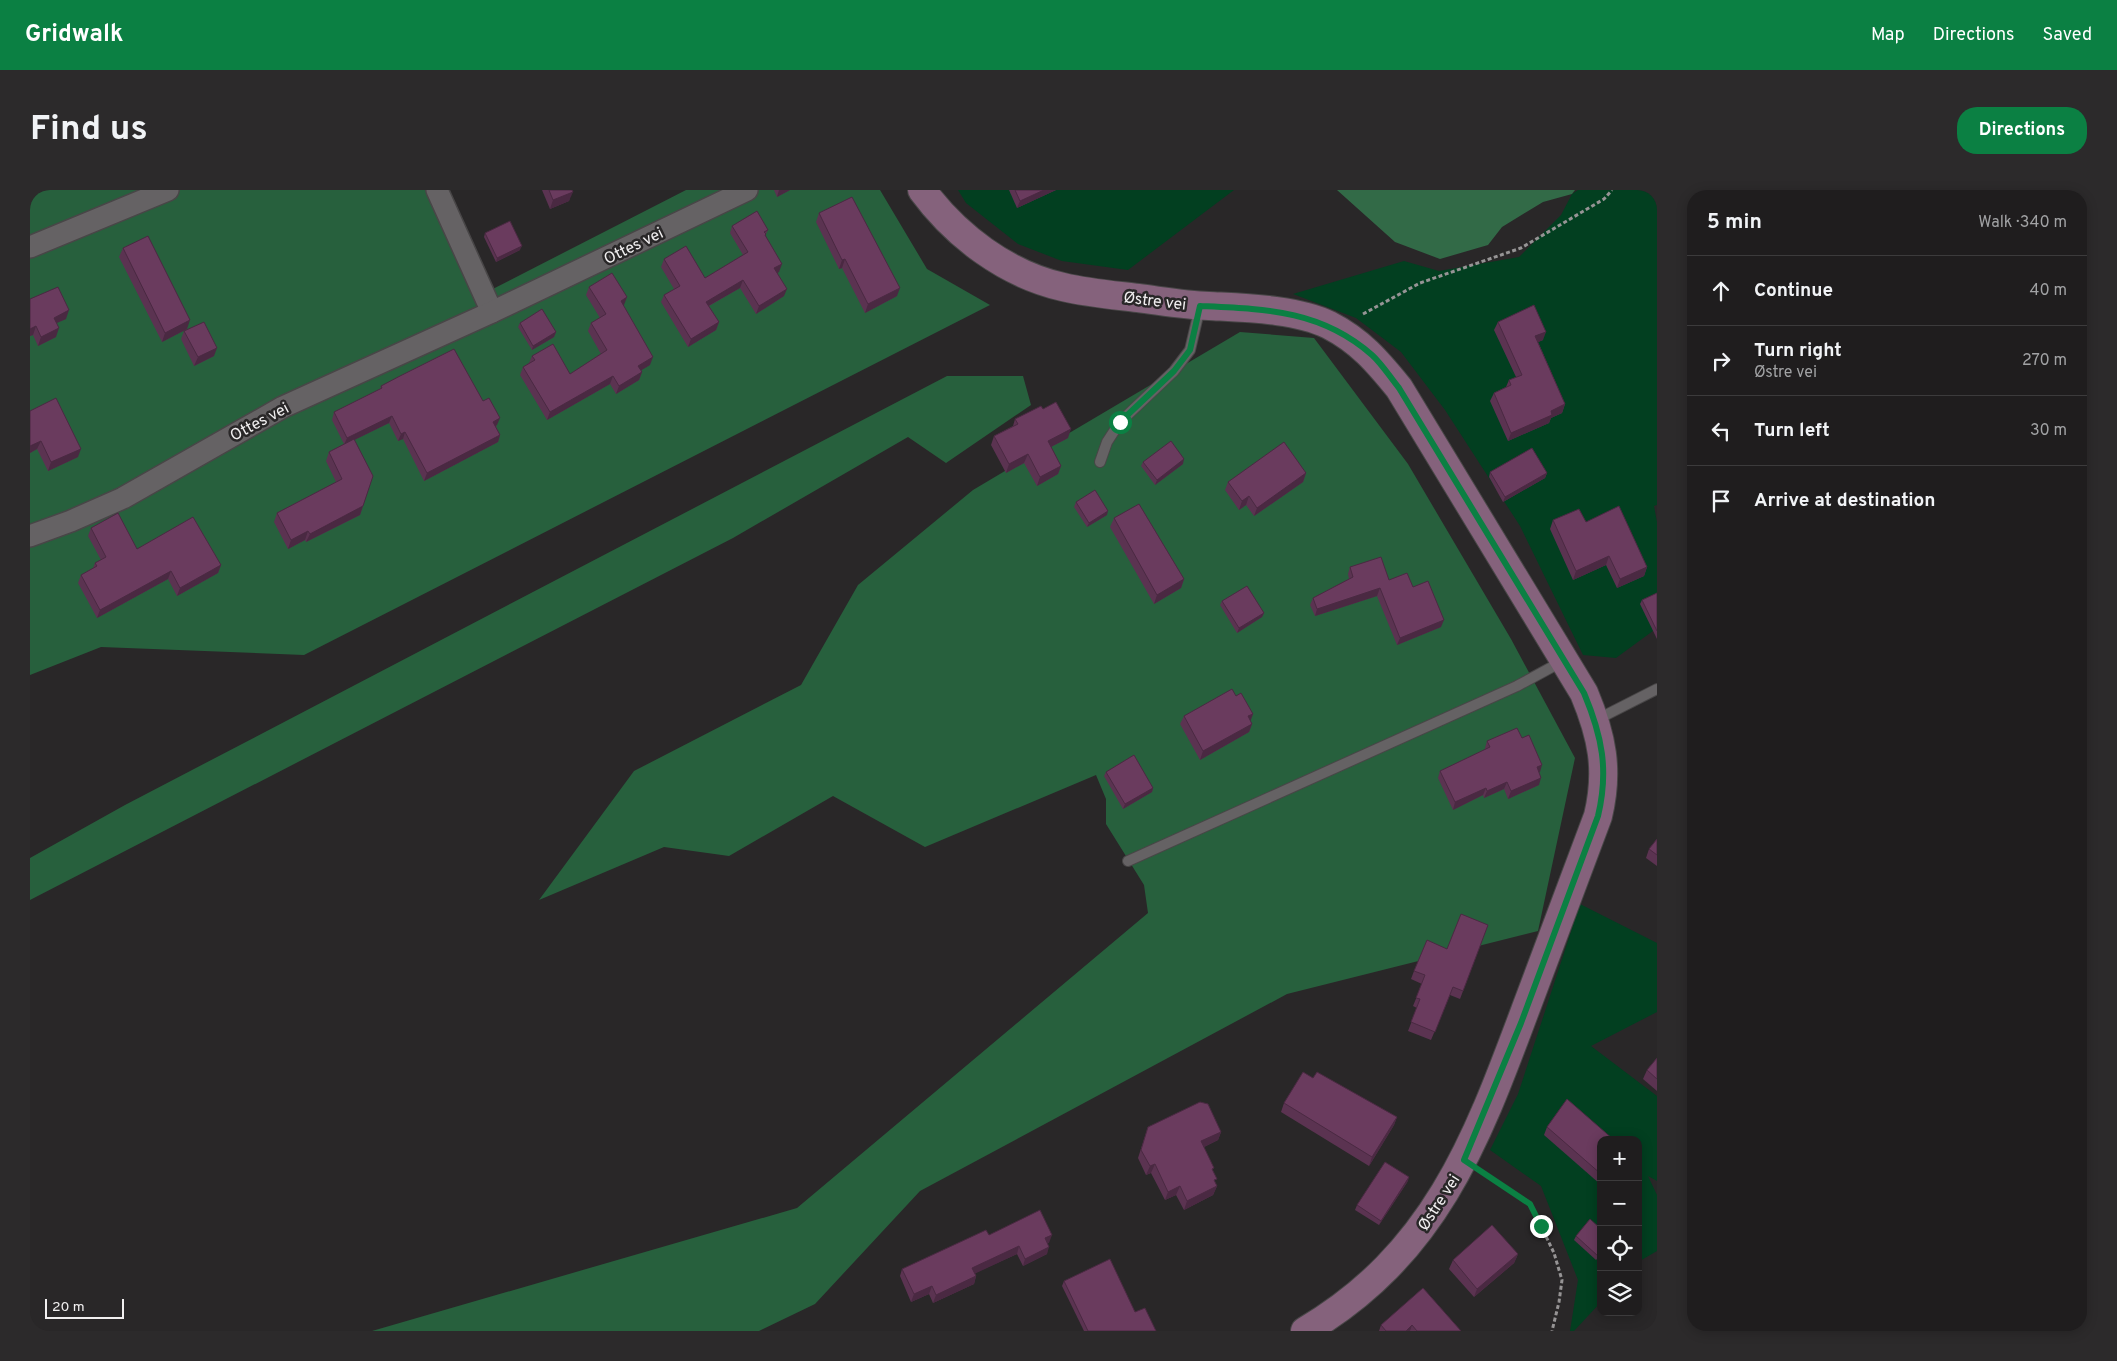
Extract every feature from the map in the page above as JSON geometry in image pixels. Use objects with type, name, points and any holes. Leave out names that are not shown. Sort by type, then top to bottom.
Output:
[{"type":"street","points":[[30,247],[168,190]]},
{"type":"street","points":[[437,190],[492,312]]},
{"type":"street","name":"Ottes vei","points":[[30,536],[124,498],[283,407],[492,312],[747,190]]},
{"type":"street","name":"Østre vei","points":[[922,190],[939,212],[972,243],[999,261],[1042,281],[1062,287],[1096,293],[1306,317],[1327,324],[1352,339],[1374,357],[1399,388],[1584,693],[1595,720],[1601,739],[1602,758],[1601,801],[1598,816],[1521,1023],[1464,1160],[1426,1222],[1396,1258],[1362,1292],[1336,1313],[1306,1331]]},
{"type":"lane","points":[[1100,462],[1107,442],[1120,422],[1174,371],[1190,350],[1200,306]]},
{"type":"lane","points":[[1128,861],[1517,686],[1564,660]]},
{"type":"lane","points":[[1595,720],[1657,689]]},
{"type":"path","points":[[1337,330],[1420,283],[1521,248],[1604,199],[1612,190]]},
{"type":"path","points":[[1464,1160],[1530,1204],[1554,1253],[1562,1280],[1552,1331]]},
{"type":"shaded area","points":[[30,190],[428,190],[483,294],[686,190],[880,190],[927,269],[990,305],[304,655],[101,647],[30,675]]},
{"type":"shaded area","points":[[958,190],[1234,190],[1128,270],[1062,261],[1018,244],[966,203]]},
{"type":"shaded area","points":[[1337,190],[1575,190],[1572,194],[1543,202],[1502,227],[1488,245],[1440,259],[1395,242]]},
{"type":"shaded area","points":[[1578,190],[1657,190],[1657,505],[1654,506],[1657,522],[1657,628],[1616,658],[1583,655],[1520,526],[1445,410],[1401,352],[1356,318],[1293,294],[1404,261],[1439,271],[1519,257],[1561,215],[1572,194]]},
{"type":"shaded area","points":[[1240,332],[1314,338],[1408,464],[1511,639],[1575,758],[1538,931],[1287,994],[920,1191],[815,1304],[759,1331],[372,1331],[797,1208],[1148,913],[1144,885],[1106,824],[1106,799],[1096,775],[925,847],[833,796],[729,856],[664,847],[539,900],[634,771],[801,685],[858,585],[973,490]]},
{"type":"shaded area","points":[[947,376],[1023,376],[1031,405],[946,463],[908,437],[733,538],[30,900],[30,858],[125,805]]},
{"type":"shaded area","points":[[1580,904],[1657,943],[1657,1012],[1591,1046],[1657,1096],[1657,1181],[1648,1176],[1657,1195],[1657,1251],[1642,1260],[1642,1136],[1597,1136],[1597,1306],[1574,1331],[1570,1331],[1578,1280],[1541,1186],[1490,1150],[1518,1094]]},
{"type":"building","points":[[549,190],[572,190],[573,192],[553,200]]},
{"type":"building","points":[[1015,190],[1044,190],[1020,201]]},
{"type":"building","points":[[852,197],[900,288],[868,304],[845,259],[842,260],[819,213]]},
{"type":"building","points":[[757,211],[768,230],[764,232],[765,235],[782,264],[774,268],[787,289],[759,306],[743,280],[706,302],[719,322],[691,339],[664,295],[680,286],[664,259],[686,246],[705,278],[748,252],[732,226]]},
{"type":"building","points":[[510,221],[522,246],[497,258],[485,233]]},
{"type":"building","points":[[148,236],[190,320],[165,333],[123,248]]},
{"type":"building","points":[[612,273],[627,297],[621,301],[653,357],[638,366],[642,372],[619,386],[613,376],[550,412],[523,367],[535,360],[532,356],[553,344],[570,374],[607,350],[591,323],[606,314],[589,287]]},
{"type":"building","points":[[58,287],[69,310],[54,318],[59,328],[41,337],[36,326],[30,329],[30,299]]},
{"type":"building","points":[[1534,305],[1546,332],[1535,336],[1565,404],[1551,411],[1552,415],[1511,433],[1494,393],[1511,385],[1509,380],[1522,375],[1498,322]]},
{"type":"building","points":[[542,309],[556,332],[533,346],[520,323]]},
{"type":"building","points":[[204,322],[217,348],[198,357],[184,331]]},
{"type":"building","points":[[454,349],[483,401],[489,398],[500,418],[493,422],[500,435],[427,473],[405,432],[401,434],[392,416],[347,438],[334,412]]},
{"type":"building","points":[[56,398],[81,449],[51,462],[41,441],[30,446],[30,411]]},
{"type":"building","points":[[1056,402],[1071,429],[1048,441],[1061,466],[1040,477],[1028,454],[1009,464],[994,436],[1018,424],[1015,419],[1041,406],[1043,409]]},
{"type":"building","points":[[354,439],[373,476],[363,506],[310,534],[308,531],[291,540],[277,513],[342,479],[329,452]]},
{"type":"building","points":[[1171,441],[1184,459],[1157,480],[1143,462]]},
{"type":"building","points":[[1284,442],[1306,473],[1257,508],[1249,496],[1242,501],[1228,482]]},
{"type":"building","points":[[1532,448],[1547,473],[1505,497],[1490,472]]},
{"type":"building","points":[[1095,490],[1108,511],[1089,523],[1076,502]]},
{"type":"building","points":[[1139,504],[1184,579],[1157,595],[1114,518]]},
{"type":"building","points":[[1619,506],[1647,567],[1620,579],[1609,556],[1576,571],[1553,520],[1579,509],[1586,522]]},
{"type":"building","points":[[118,513],[137,549],[193,517],[221,565],[180,588],[171,571],[100,610],[81,575],[97,566],[95,563],[106,557],[91,528]]},
{"type":"building","points":[[1381,557],[1389,580],[1407,573],[1413,587],[1428,581],[1444,620],[1400,638],[1380,588],[1317,609],[1313,598],[1353,577],[1350,567]]},
{"type":"building","points":[[1247,586],[1264,613],[1239,628],[1222,601]]},
{"type":"building","points":[[1657,593],[1657,631],[1642,600]]},
{"type":"building","points":[[1232,689],[1236,696],[1241,693],[1253,714],[1248,716],[1252,724],[1203,751],[1184,716]]},
{"type":"building","points":[[1517,728],[1522,738],[1529,735],[1542,765],[1537,767],[1541,778],[1511,791],[1507,782],[1487,791],[1486,788],[1455,802],[1440,771],[1490,747],[1487,741]]},
{"type":"building","points":[[1134,755],[1153,788],[1125,804],[1106,772]]},
{"type":"building","points":[[1657,839],[1657,855],[1649,849]]},
{"type":"building","points":[[1461,914],[1488,925],[1463,991],[1453,987],[1435,1032],[1411,1022],[1420,999],[1416,998],[1425,975],[1414,971],[1427,940],[1447,949]]},
{"type":"building","points":[[1657,1058],[1657,1079],[1647,1070]]},
{"type":"building","points":[[1303,1072],[1313,1078],[1317,1072],[1397,1117],[1372,1157],[1284,1103]]},
{"type":"building","points":[[1567,1099],[1609,1136],[1597,1136],[1597,1171],[1547,1127]]},
{"type":"building","points":[[1200,1102],[1208,1104],[1221,1132],[1201,1141],[1214,1168],[1212,1169],[1217,1179],[1214,1180],[1217,1186],[1187,1201],[1180,1186],[1168,1192],[1155,1164],[1150,1166],[1141,1150],[1148,1127]]},
{"type":"building","points":[[1385,1162],[1409,1177],[1381,1221],[1357,1205]]},
{"type":"building","points":[[1040,1210],[1052,1235],[1045,1238],[1049,1247],[1025,1259],[1019,1246],[972,1268],[976,1276],[936,1295],[932,1286],[914,1294],[902,1269],[986,1230],[989,1235]]},
{"type":"building","points":[[1590,1219],[1597,1225],[1597,1255],[1576,1236]]},
{"type":"building","points":[[1492,1225],[1518,1254],[1477,1289],[1453,1260]]},
{"type":"building","points":[[1110,1259],[1135,1312],[1145,1308],[1156,1331],[1088,1331],[1064,1281]]},
{"type":"building","points":[[1423,1288],[1461,1331],[1417,1331],[1412,1325],[1406,1331],[1386,1331],[1381,1325]]},
{"type":"route","points":[[1120,422],[1174,371],[1190,350],[1200,306],[1282,313],[1306,317],[1327,324],[1352,339],[1374,357],[1399,388],[1584,693],[1601,739],[1602,786],[1598,816],[1521,1023],[1464,1160],[1530,1204],[1541,1226]]}]
